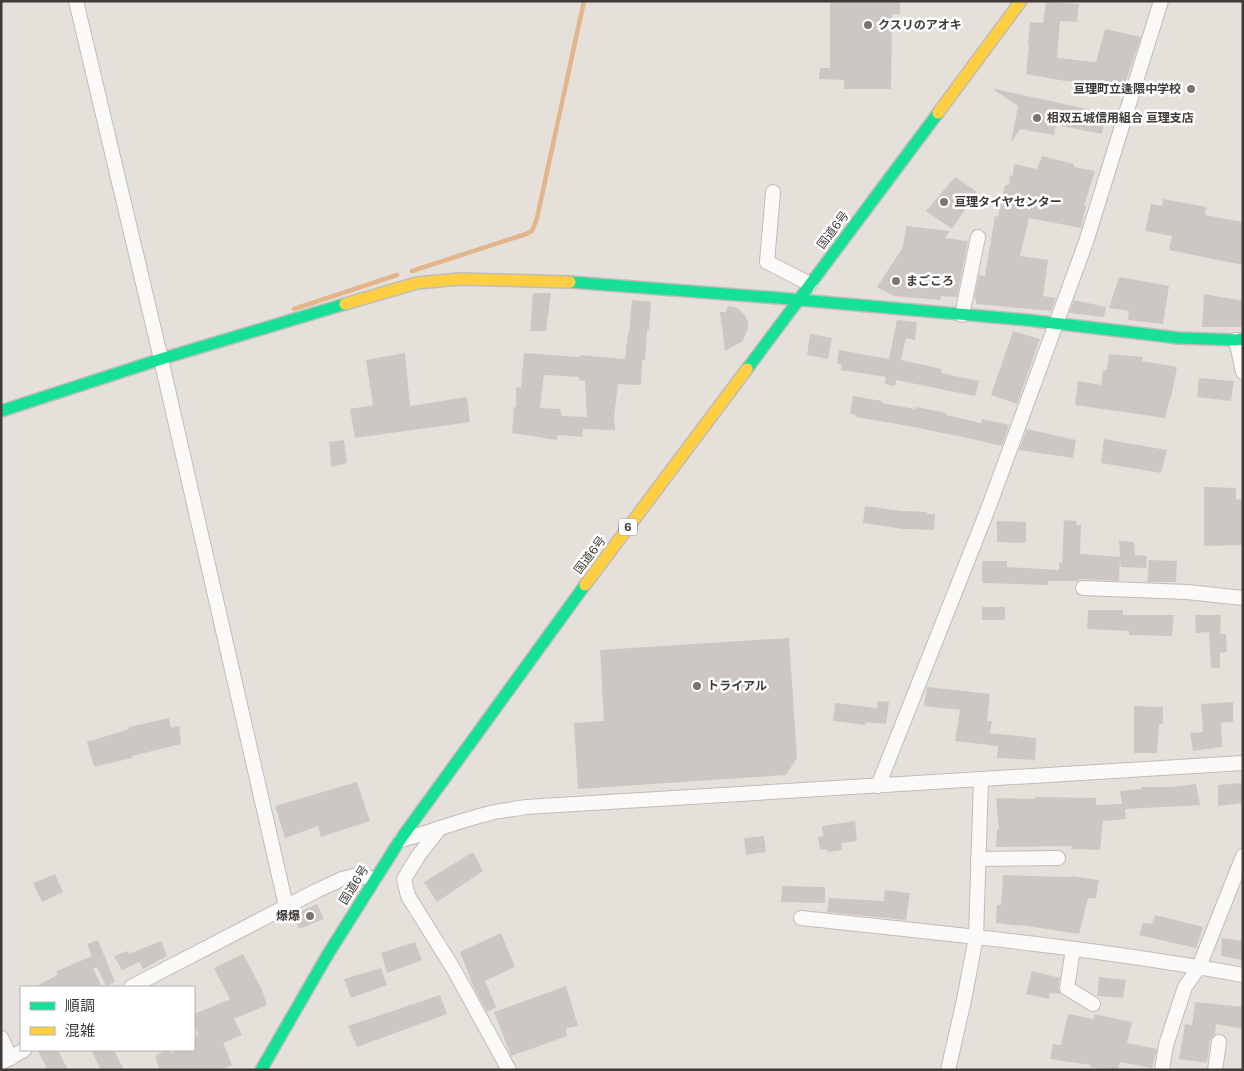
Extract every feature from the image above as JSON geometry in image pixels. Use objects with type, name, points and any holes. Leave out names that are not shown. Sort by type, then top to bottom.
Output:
[{"type":"main road","name":"国道6号","points":[[261,1070],[328,954],[400,840],[589,580],[1021,1]]},
{"type":"main road","points":[[1,411],[160,359],[407,286],[460,279],[572,282],[1056,323],[1179,338],[1239,340]]},
{"type":"street","points":[[76,1],[286,906]]},
{"type":"street","points":[[878,786],[988,509],[1086,242],[1161,1]]},
{"type":"street","points":[[773,192],[767,262],[810,284]]},
{"type":"street","points":[[962,315],[978,237]]},
{"type":"street","points":[[1239,340],[1243,372]]},
{"type":"street","points":[[1084,588],[1187,592],[1243,598]]},
{"type":"street","points":[[400,840],[495,812],[526,808],[1243,763]]},
{"type":"street","points":[[948,1070],[976,938],[981,780]]},
{"type":"street","points":[[440,828],[418,856],[404,879],[408,896],[453,968],[509,1070]]},
{"type":"street","points":[[1162,1070],[1166,1045],[1185,987],[1199,967],[1243,856]]},
{"type":"street","points":[[978,859],[1058,858]]},
{"type":"street","points":[[133,986],[342,879],[358,875],[374,879]]},
{"type":"street","points":[[801,918],[1073,949],[1199,967],[1243,976]]},
{"type":"street","points":[[1073,949],[1067,988],[1093,1004]]},
{"type":"street","points":[[1,1038],[6,1060],[22,1051]]},
{"type":"street","points":[[1215,1070],[1219,1042]]},
{"type":"building","points":[[830,1],[900,1],[900,14],[892,14],[891,89],[844,89],[844,80],[819,79],[820,68],[830,68]]},
{"type":"building","points":[[1046,2],[1079,4],[1077,22],[1060,21],[1057,58],[1096,62],[1105,29],[1141,37],[1124,87],[1065,81],[1026,74],[1030,22],[1043,23]]},
{"type":"building","points":[[995,89],[1105,113],[1102,134],[1056,125],[1054,135],[1020,129],[1011,143],[1018,106]]},
{"type":"building","points":[[1042,156],[1074,164],[1074,167],[1095,171],[1084,206],[1086,206],[1081,228],[1029,218],[1020,256],[1048,260],[1043,296],[1056,298],[1051,311],[976,304],[976,299],[974,299],[979,275],[985,276],[995,216],[998,217],[1005,185],[1009,185],[1010,175],[1013,176],[1014,164],[1037,169]]},
{"type":"building","points":[[955,177],[977,192],[952,229],[926,211]]},
{"type":"building","points":[[1163,199],[1206,207],[1205,215],[1243,222],[1243,265],[1169,250],[1172,236],[1145,231],[1151,204],[1162,206]]},
{"type":"building","points":[[906,226],[950,231],[945,238],[968,241],[957,297],[941,296],[940,300],[894,296],[877,287],[903,247]]},
{"type":"building","points":[[1119,277],[1169,286],[1163,324],[1128,320],[1129,311],[1109,308]]},
{"type":"building","points":[[533,293],[551,293],[546,331],[530,331]]},
{"type":"building","points":[[1204,294],[1243,301],[1243,327],[1202,327]]},
{"type":"building","points":[[632,300],[651,302],[645,360],[642,360],[641,385],[618,384],[614,417],[615,430],[583,429],[582,437],[558,435],[557,440],[512,433],[514,407],[516,407],[516,387],[521,388],[524,353],[625,359]],"holes":[[[544,375],[579,377],[579,380],[585,381],[587,417],[562,416],[560,409],[540,408]]]},
{"type":"building","points":[[1074,300],[1106,307],[1104,317],[1069,313]]},
{"type":"building","points":[[728,306],[740,310],[748,322],[748,328],[743,341],[725,351],[720,312],[726,312]]},
{"type":"building","points":[[897,320],[917,322],[915,340],[906,338],[901,360],[942,369],[941,373],[979,381],[975,396],[896,380],[895,386],[885,384],[886,377],[841,370],[842,365],[837,364],[839,350],[889,359]]},
{"type":"building","points":[[1013,331],[1040,339],[1017,404],[991,395]]},
{"type":"building","points":[[810,334],[832,338],[828,359],[807,355]]},
{"type":"building","points":[[405,353],[410,406],[467,397],[470,422],[355,438],[350,409],[373,405],[366,360]]},
{"type":"building","points":[[1109,354],[1143,357],[1142,361],[1177,367],[1165,418],[1075,405],[1078,381],[1101,385],[1103,370],[1107,370]]},
{"type":"building","points":[[1199,378],[1234,381],[1231,401],[1197,397]]},
{"type":"building","points":[[853,396],[882,401],[881,403],[947,413],[946,415],[981,423],[982,419],[1009,425],[1002,446],[856,417],[856,415],[850,414]]},
{"type":"building","points":[[1027,429],[1076,440],[1073,458],[1019,450]]},
{"type":"building","points":[[1104,439],[1167,450],[1161,473],[1101,463]]},
{"type":"building","points":[[344,440],[347,463],[331,467],[329,442]]},
{"type":"building","points":[[1204,487],[1236,488],[1236,499],[1243,500],[1243,545],[1204,546]]},
{"type":"building","points":[[865,506],[935,514],[934,530],[904,529],[863,523]]},
{"type":"building","points":[[1064,520],[1077,521],[1076,525],[1081,525],[1080,554],[1120,557],[1119,541],[1134,542],[1135,555],[1147,556],[1146,568],[1121,567],[1120,560],[1119,581],[1079,579],[1078,581],[1048,581],[1048,585],[982,583],[982,561],[1007,561],[1007,567],[1059,570],[1059,563],[1062,563]]},
{"type":"building","points":[[997,521],[1026,522],[1026,543],[997,542]]},
{"type":"building","points":[[1149,560],[1177,561],[1176,582],[1147,582]]},
{"type":"building","points":[[982,607],[1005,607],[1005,620],[982,620]]},
{"type":"building","points":[[1088,610],[1123,610],[1123,615],[1174,615],[1172,636],[1129,635],[1129,631],[1087,629]]},
{"type":"building","points":[[1195,615],[1221,615],[1220,634],[1226,634],[1227,652],[1220,653],[1220,668],[1211,668],[1209,632],[1196,633]]},
{"type":"building","name":"トライアル","points":[[789,638],[797,758],[786,775],[578,789],[574,723],[604,721],[600,650]]},
{"type":"building","points":[[927,687],[990,694],[987,721],[992,721],[990,733],[1036,738],[1035,760],[997,758],[998,746],[955,741],[960,710],[924,706]]},
{"type":"building","points":[[878,701],[889,702],[886,724],[866,722],[866,725],[833,721],[835,703],[877,708]]},
{"type":"building","points":[[1233,702],[1233,722],[1221,723],[1222,747],[1193,751],[1190,733],[1203,732],[1201,704]]},
{"type":"building","points":[[1134,706],[1163,707],[1163,724],[1159,724],[1157,753],[1134,753]]},
{"type":"building","points":[[169,718],[171,728],[179,726],[181,744],[94,767],[87,742],[129,729],[129,727]]},
{"type":"building","points":[[357,782],[370,821],[321,837],[318,826],[285,838],[275,806]]},
{"type":"building","points":[[1243,783],[1243,803],[1218,806],[1218,785]]},
{"type":"building","points":[[1196,784],[1200,805],[1125,809],[1126,819],[1103,821],[1100,850],[1071,849],[1072,846],[996,847],[997,829],[999,829],[996,798],[1096,798],[1096,805],[1122,804],[1120,791],[1141,789],[1141,787],[1172,787]]},
{"type":"building","points":[[855,821],[857,841],[841,843],[842,850],[827,852],[827,849],[820,850],[818,837],[823,836],[822,826]]},
{"type":"building","points":[[764,836],[766,852],[746,855],[744,838]]},
{"type":"building","points":[[473,852],[483,871],[437,902],[424,882]]},
{"type":"building","points":[[55,874],[63,892],[42,902],[33,883]]},
{"type":"building","points":[[1003,875],[1071,876],[1099,880],[1096,898],[1088,898],[1079,934],[996,923],[997,905],[1001,905]]},
{"type":"building","points":[[782,886],[825,887],[825,903],[781,902]]},
{"type":"building","points":[[885,890],[910,893],[906,920],[827,912],[829,898],[884,901]]},
{"type":"building","points":[[317,904],[324,919],[299,929],[293,915]]},
{"type":"building","points":[[1155,915],[1203,927],[1196,948],[1139,935],[1143,923],[1152,924]]},
{"type":"building","points":[[501,933],[515,967],[485,981],[496,1007],[487,1012],[474,988],[460,952]]},
{"type":"building","points":[[1222,938],[1243,941],[1243,960],[1221,956]]},
{"type":"building","points":[[98,940],[115,982],[106,986],[97,967],[93,969],[102,986],[37,986],[57,975],[57,971],[92,956],[87,944]]},
{"type":"building","points":[[161,941],[167,956],[143,969],[139,962],[122,970],[114,956],[128,951],[129,954]]},
{"type":"building","points":[[415,942],[422,960],[387,973],[381,953]]},
{"type":"building","points":[[243,954],[262,990],[267,1005],[234,1019],[242,1035],[223,1043],[232,1065],[219,1070],[160,1070],[155,1056],[165,1051],[171,1053],[195,1051],[195,1036],[198,1034],[195,1026],[195,1014],[230,999],[214,968]]},
{"type":"building","points":[[381,968],[387,985],[351,998],[344,979]]},
{"type":"building","points":[[1032,971],[1060,978],[1058,987],[1060,994],[1050,993],[1049,999],[1026,994]]},
{"type":"building","points":[[1099,977],[1126,980],[1123,998],[1097,996]]},
{"type":"building","points":[[566,986],[578,1026],[566,1028],[567,1036],[511,1056],[494,1012]]},
{"type":"building","points":[[440,995],[447,1014],[357,1047],[348,1026]]},
{"type":"building","points":[[1195,1002],[1243,1007],[1243,1029],[1216,1024],[1215,1034],[1210,1041],[1207,1063],[1179,1059],[1185,1024],[1192,1025]]},
{"type":"building","points":[[1068,1014],[1094,1019],[1094,1014],[1132,1022],[1127,1043],[1157,1049],[1152,1068],[1120,1062],[1118,1070],[1107,1070],[1090,1067],[1091,1065],[1050,1059],[1053,1044],[1061,1045]]},
{"type":"building","points":[[38,1051],[58,1051],[68,1070],[48,1070]]},
{"type":"building","points":[[92,1051],[114,1051],[124,1070],[101,1070]]},
{"type":"waterway","points":[[412,271],[532,231],[537,218],[584,1]]},
{"type":"waterway","points":[[294,309],[397,275]]},
{"type":"traffic: fast","points":[[747,369],[938,113]]},
{"type":"traffic: fast","points":[[570,282],[1027,320],[1179,338],[1243,339]]},
{"type":"traffic: fast","points":[[1,411],[161,359],[345,304]]},
{"type":"traffic: fast","points":[[261,1070],[328,954],[400,840],[585,585]]},
{"type":"traffic: slow","points":[[938,113],[1021,1]]},
{"type":"traffic: slow","points":[[345,304],[417,283],[460,279],[570,282]]},
{"type":"traffic: slow","points":[[585,585],[747,369]]},
{"type":"place","name":"クスリのアオキ","points":[[868,25]]},
{"type":"place","name":"亘理町立逢隈中学校","points":[[1191,89]]},
{"type":"place","name":"相双五城信用組合 亘理支店","points":[[1037,118]]},
{"type":"place","name":"亘理タイヤセンター","points":[[944,202]]},
{"type":"place","name":"まごころ","points":[[896,281]]},
{"type":"place","name":"トライアル","points":[[697,686]]},
{"type":"place","name":"爆爆","points":[[310,916]]}]
